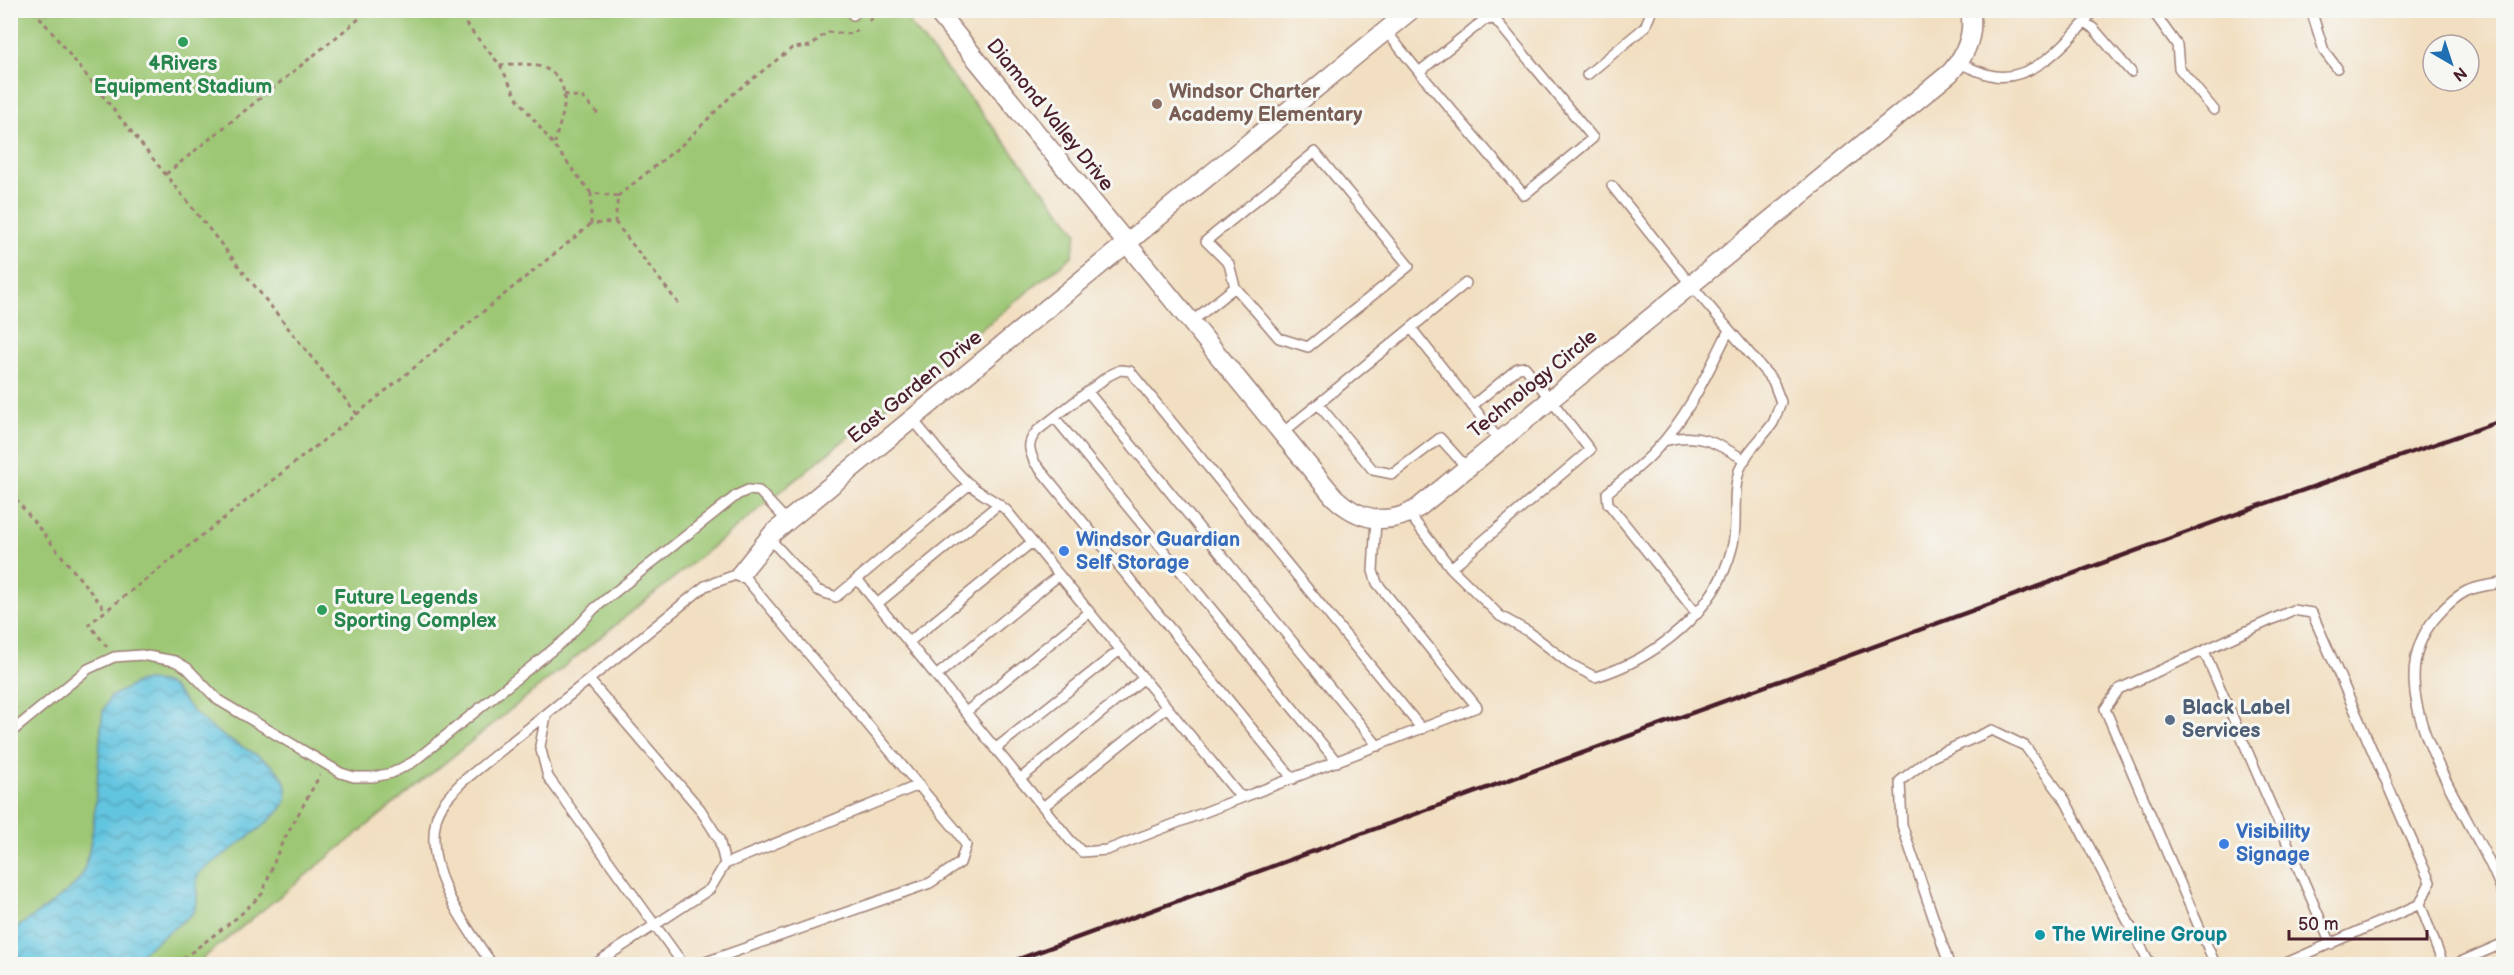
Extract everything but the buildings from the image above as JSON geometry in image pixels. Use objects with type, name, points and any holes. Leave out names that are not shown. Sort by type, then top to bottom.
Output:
[{"type":"street","name":"Diamond Valley Drive","points":[[936,10],[1126,244]]},
{"type":"street","name":"East Garden Drive","points":[[741,573],[769,538],[787,521],[1411,10]]},
{"type":"street","name":"Technology Circle","points":[[1376,520],[1409,514],[1959,63],[1969,45],[1972,30],[1970,10]]},
{"type":"street","points":[[1126,244],[1281,434],[1345,507],[1376,520]]},
{"type":"lane","points":[[849,10],[852,15],[858,10]]},
{"type":"lane","points":[[1587,75],[1645,27],[1652,10]]},
{"type":"lane","points":[[1959,63],[1995,76],[2015,76],[2027,72],[2067,41],[2085,22],[2092,10]]},
{"type":"lane","points":[[2152,10],[2177,45],[2178,68],[2214,110]]},
{"type":"lane","points":[[2311,10],[2324,51],[2337,68]]},
{"type":"lane","points":[[1386,31],[1419,72],[1524,195],[1593,138],[1495,19],[1484,20],[1419,72]]},
{"type":"lane","points":[[2085,22],[2094,29],[2131,72]]},
{"type":"lane","points":[[1315,152],[1408,266],[1308,347],[1280,338],[1235,287],[1229,264],[1206,241],[1315,152]]},
{"type":"lane","points":[[1409,514],[1451,568],[1500,616],[1529,632],[1570,664],[1595,676],[1622,668],[1663,642],[1697,614],[1720,580],[1733,547],[1733,500],[1745,460],[1750,448],[1773,423],[1781,402],[1773,381],[1691,285],[1612,186]]},
{"type":"lane","points":[[1281,434],[1466,283]]},
{"type":"lane","points":[[1191,323],[1235,287]]},
{"type":"lane","points":[[1410,328],[1500,441]]},
{"type":"lane","points":[[1697,614],[1608,503],[1607,493],[1663,441],[1702,384],[1729,330]]},
{"type":"lane","points":[[1451,568],[1590,450],[1531,373],[1522,366],[1472,406]]},
{"type":"lane","points":[[1293,779],[1035,463],[1029,450],[1030,439],[1088,392],[1120,370],[1130,371],[1422,729]]},
{"type":"lane","points":[[1088,392],[1378,746]]},
{"type":"lane","points":[[1318,404],[1373,470],[1381,474],[1393,474],[1440,438],[1467,468]]},
{"type":"lane","points":[[1055,418],[1337,762]]},
{"type":"lane","points":[[912,419],[970,484],[991,502],[999,504],[1238,794],[1244,797]]},
{"type":"lane","points":[[1663,441],[1678,437],[1714,440],[1745,460]]},
{"type":"lane","points":[[769,538],[817,590],[836,597],[970,484]]},
{"type":"lane","points":[[10,733],[88,669],[114,657],[141,655],[175,661],[187,668],[218,700],[325,766],[354,777],[374,777],[392,773],[413,762],[567,638],[595,608],[737,495],[748,490],[759,491],[787,521]]},
{"type":"lane","points":[[877,604],[999,504]]},
{"type":"lane","points":[[857,579],[1082,852],[1107,850],[1477,707],[1373,576],[1372,551],[1376,520]]},
{"type":"lane","points":[[909,642],[1032,542]]},
{"type":"lane","points":[[492,964],[459,915],[441,876],[434,846],[436,819],[446,799],[462,782],[705,586],[741,573],[919,785],[966,845],[960,863],[930,883],[700,964]]},
{"type":"lane","points":[[936,676],[1059,575]]},
{"type":"lane","points":[[2504,583],[2467,588],[2448,604],[2429,624],[2417,647],[2415,673],[2417,710],[2427,737],[2504,897]]},
{"type":"lane","points":[[2215,964],[2105,709],[2119,689],[2293,610],[2312,613],[2430,882],[2420,904],[2284,964]]},
{"type":"lane","points":[[966,712],[1089,612]]},
{"type":"lane","points":[[995,749],[1120,650]]},
{"type":"lane","points":[[2204,651],[2331,944]]},
{"type":"lane","points":[[1020,779],[1144,678]]},
{"type":"lane","points":[[590,681],[700,809],[719,839],[726,864]]},
{"type":"lane","points":[[1043,807],[1167,707]]},
{"type":"lane","points":[[546,716],[540,746],[548,777],[683,964]]},
{"type":"lane","points":[[1948,964],[1902,825],[1900,781],[1930,758],[1992,730],[2025,746],[2065,800],[2150,964]]},
{"type":"lane","points":[[595,964],[710,889],[726,864],[919,785]]},
{"type":"lane","points":[[2420,904],[2442,964]]},
{"type":"lane","points":[[2456,964],[2504,943]]},
{"type":"path","points":[[34,10],[357,414]]},
{"type":"path","points":[[165,174],[370,10]]},
{"type":"path","points":[[454,10],[500,65],[517,98],[591,193],[591,224]]},
{"type":"path","points":[[678,303],[615,222],[618,196],[684,143],[733,94],[792,48],[810,45],[827,32],[852,34],[882,10]]},
{"type":"path","points":[[500,65],[527,63],[540,65],[551,72],[564,94],[562,117],[558,122],[555,144]]},
{"type":"path","points":[[564,94],[583,98],[598,114]]},
{"type":"path","points":[[591,193],[618,196]]},
{"type":"path","points":[[114,657],[89,624],[357,414],[591,224],[615,222]]},
{"type":"path","points":[[10,492],[106,611]]},
{"type":"path","points":[[176,964],[239,916],[262,894],[280,847],[325,766]]},
{"type":"green space","name":"Future Legends Sporting Complex","points":[[10,11],[900,11],[1077,232],[1072,256],[196,964],[11,964]]},
{"type":"water","points":[[140,681],[157,681],[167,684],[213,729],[268,763],[284,780],[287,790],[285,802],[260,828],[200,872],[196,881],[197,902],[192,914],[127,964],[11,964],[11,932],[70,889],[84,870],[93,827],[103,711],[110,697]]},
{"type":"railway","points":[[1005,964],[2261,505],[2504,420]]},
{"type":"place","name":"4Rivers Equipment Stadium","points":[[183,42]]},
{"type":"place","name":"Windsor Charter Academy Elementary","points":[[1157,104]]},
{"type":"place","name":"Windsor Guardian Self Storage","points":[[1064,551]]},
{"type":"place","name":"Future Legends Sporting Complex","points":[[322,610]]},
{"type":"place","name":"Black Label Services","points":[[2170,720]]},
{"type":"place","name":"Visibility Signage","points":[[2224,844]]},
{"type":"place","name":"The Wireline Group","points":[[2040,935]]}]
